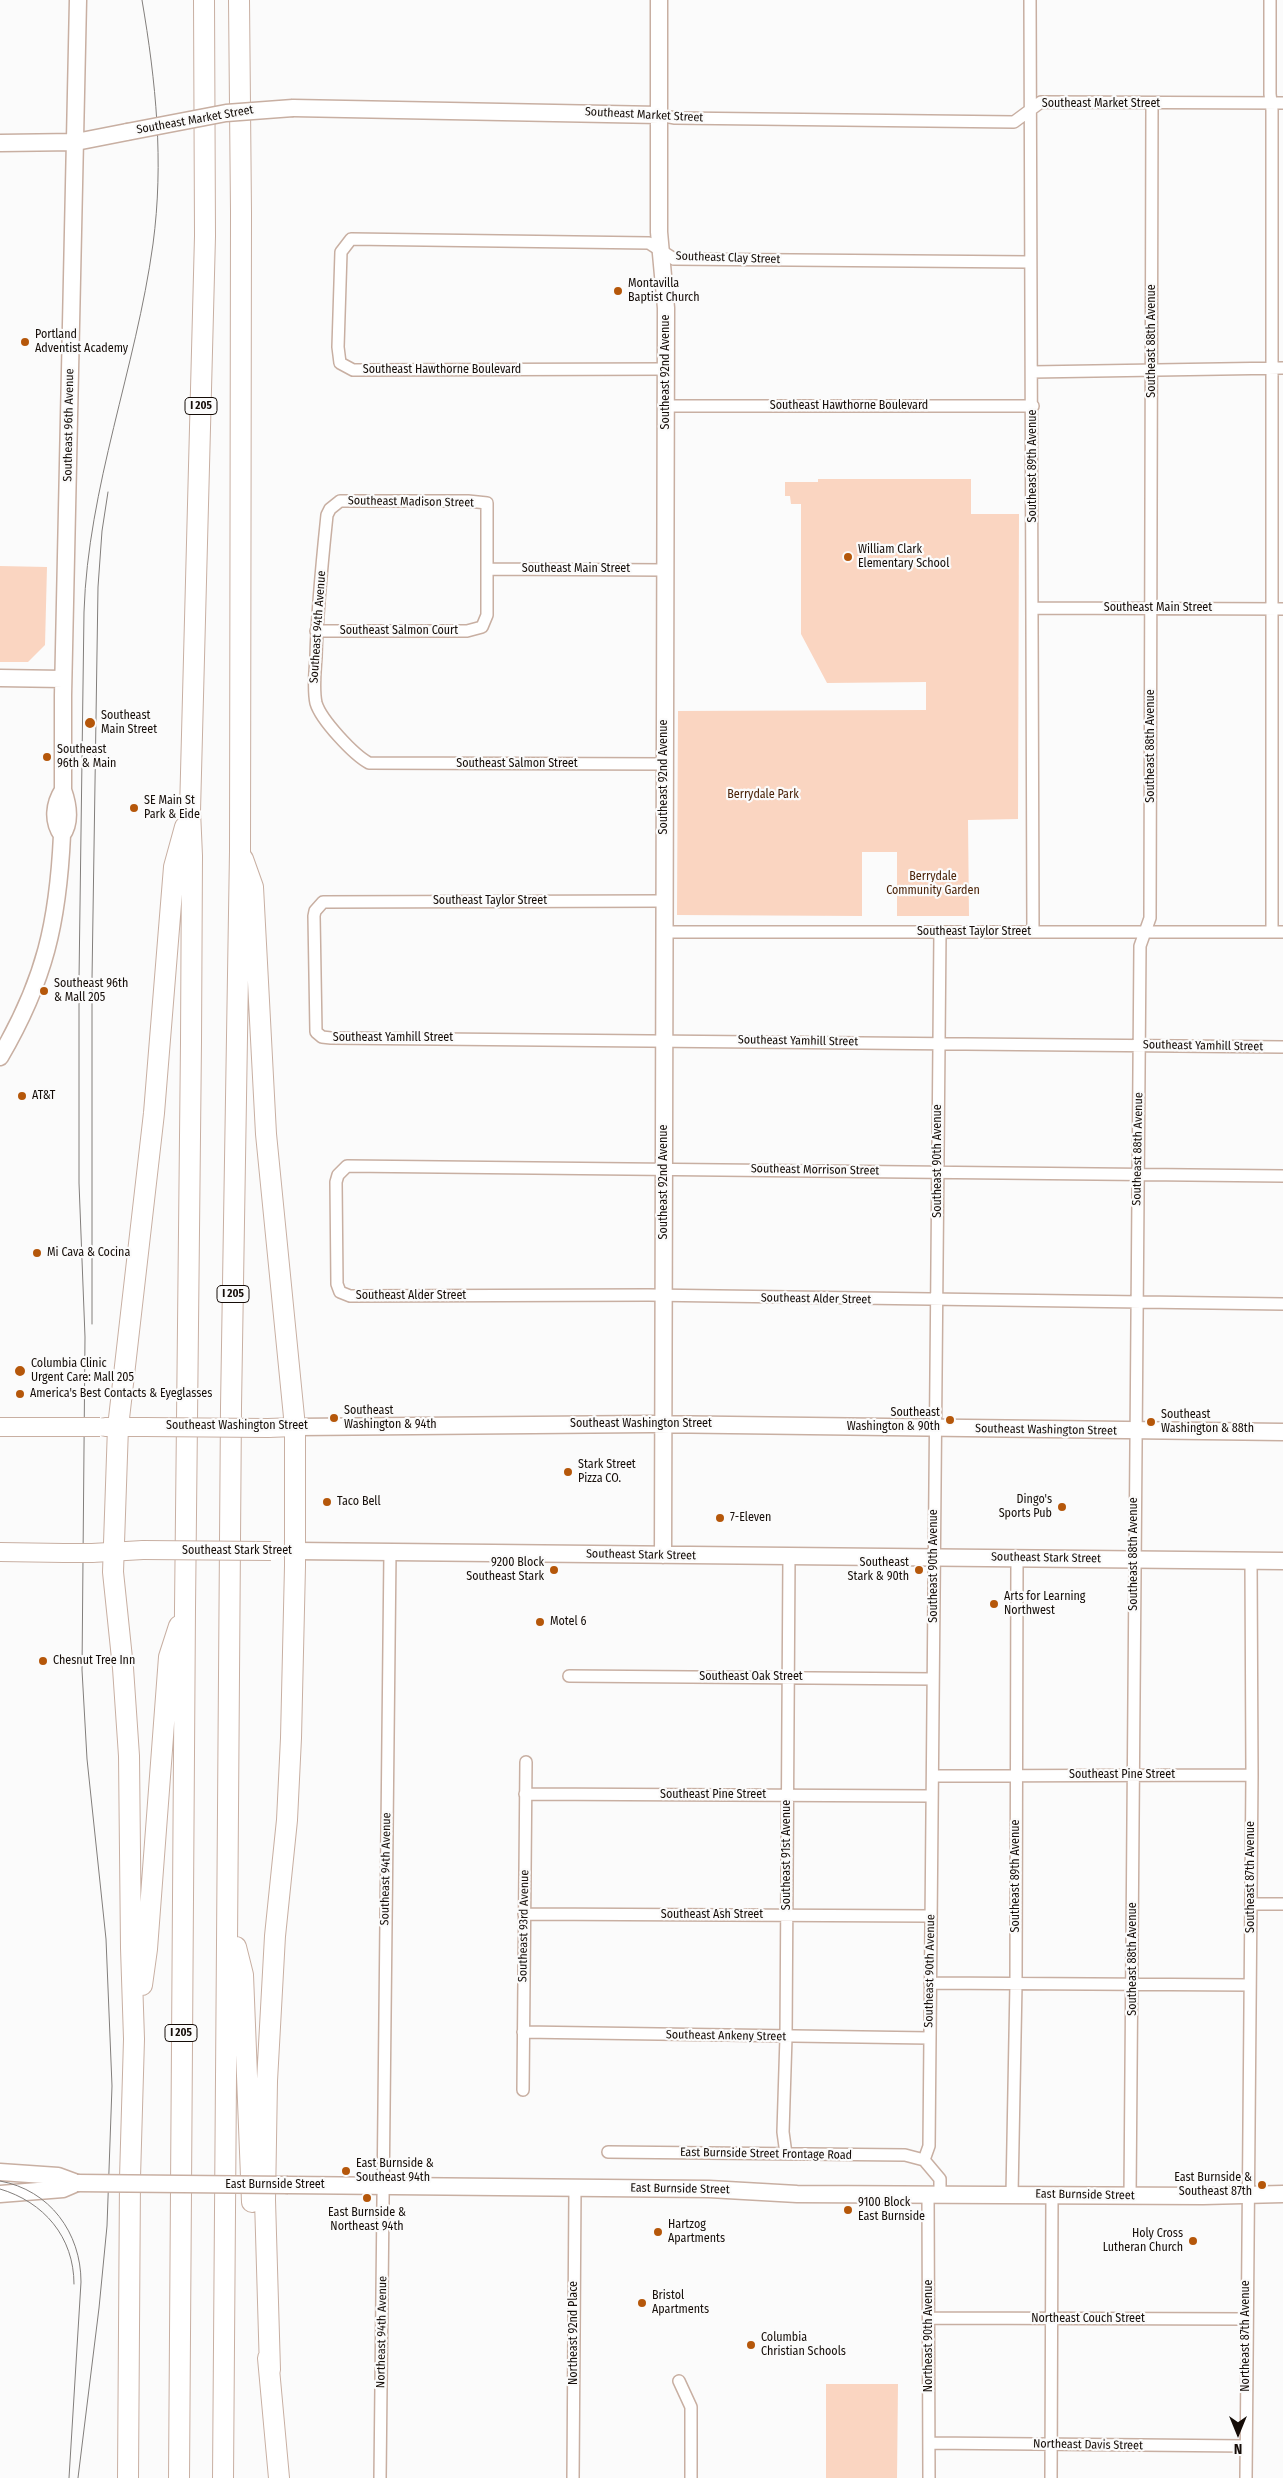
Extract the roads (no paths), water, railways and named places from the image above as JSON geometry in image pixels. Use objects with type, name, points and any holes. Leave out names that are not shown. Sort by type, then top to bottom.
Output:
[{"type":"highway","name":"I 205","points":[[179,2478],[185,1608],[192,1032],[192,856],[190,811],[205,236],[204,0]]},
{"type":"highway","name":"I 205","points":[[223,2478],[229,1920],[231,1408],[240,851],[241,212],[239,0]]},
{"type":"highway","points":[[128,2478],[130,2178],[134,2038],[129,1756],[123,1668],[113,1572],[116,1551],[109,1427],[154,1113],[174,868],[190,811]]},
{"type":"highway","points":[[240,851],[253,887],[266,1134],[295,1428],[295,1551],[287,1820],[276,1927],[266,2081],[265,2200],[270,2370]]},
{"type":"highway","points":[[134,2038],[146,1949],[169,1657],[185,1608]]},
{"type":"highway","points":[[229,1920],[243,1975],[253,2226],[270,2370],[279,2478]]},
{"type":"highway","points":[[175,2478],[180,2458]]},
{"type":"main road","name":"Southeast Washington Street","points":[[0,1427],[295,1428]]},
{"type":"main road","name":"Southeast Stark Street","points":[[0,1552],[143,1550],[295,1551]]},
{"type":"street","name":"Southeast 96th Avenue","points":[[0,1057],[19,1022],[44,961],[58,896],[62,835],[56,826],[56,801],[62,790],[78,0]]},
{"type":"street","name":"Southeast 92nd Avenue","points":[[659,0],[660,251],[666,308],[663,1555]]},
{"type":"street","name":"Southeast 89th Avenue","points":[[1030,0],[1029,262],[1033,406],[1031,780],[1033,932]]},
{"type":"street","points":[[1270,0],[1277,103],[1278,932]]},
{"type":"street","name":"Southeast Market Street","points":[[0,143],[76,142],[226,113],[293,108],[659,115],[675,118],[1014,122],[1041,102],[1152,104],[1277,103]]},
{"type":"street","name":"Southeast 88th Avenue","points":[[1130,2195],[1140,946],[1150,918],[1152,104]]},
{"type":"street","name":"Southeast Clay Street","points":[[340,362],[338,347],[341,252],[343,246],[351,239],[648,243],[674,259],[1029,262]]},
{"type":"street","name":"Southeast Hawthorne Boulevard","points":[[340,362],[353,370],[666,369]]},
{"type":"street","points":[[1032,372],[1278,368]]},
{"type":"street","name":"Southeast Hawthorne Boulevard","points":[[665,406],[1033,406]]},
{"type":"street","name":"Southeast Madison Street","points":[[336,503],[340,501],[487,503],[488,569]]},
{"type":"street","name":"Southeast 94th Avenue","points":[[336,503],[327,515],[316,631],[314,693],[317,706],[324,719],[360,758],[369,763]]},
{"type":"street","name":"Southeast Main Street","points":[[488,569],[665,570]]},
{"type":"street","name":"Southeast Salmon Court","points":[[316,631],[467,631],[482,628],[487,615],[488,569]]},
{"type":"street","name":"Southeast Main Street","points":[[1032,608],[1278,608]]},
{"type":"street","points":[[0,678],[63,680]]},
{"type":"street","name":"Southeast Salmon Street","points":[[369,763],[664,764]]},
{"type":"street","name":"Southeast Taylor Street","points":[[316,1032],[314,916],[318,907],[323,902],[331,900],[664,901]]},
{"type":"street","name":"Southeast Taylor Street","points":[[664,932],[1278,932]]},
{"type":"street","name":"Southeast 90th Avenue","points":[[924,2160],[929,2146],[940,932]]},
{"type":"street","name":"Southeast Yamhill Street","points":[[316,1032],[322,1037],[331,1038],[1283,1047]]},
{"type":"street","name":"Southeast Morrison Street","points":[[350,1296],[340,1292],[337,1284],[337,1179],[342,1170],[348,1166],[1283,1176]]},
{"type":"street","name":"Southeast Alder Street","points":[[350,1296],[664,1297],[1283,1304]]},
{"type":"street","name":"Southeast Washington Street","points":[[295,1428],[664,1424],[1283,1432]]},
{"type":"street","name":"Southeast Stark Street","points":[[295,1551],[1283,1561]]},
{"type":"street","name":"Southeast 94th Avenue","points":[[383,2186],[390,1552]]},
{"type":"street","name":"Southeast 91st Avenue","points":[[786,2154],[783,2132],[786,2037],[789,1556]]},
{"type":"street","name":"Southeast 89th Avenue","points":[[1012,2194],[1016,1984],[1017,1558]]},
{"type":"street","name":"Southeast 87th Avenue","points":[[1248,2194],[1252,1775],[1251,1560]]},
{"type":"street","name":"Southeast Oak Street","points":[[569,1676],[934,1679]]},
{"type":"street","name":"Southeast 93rd Avenue","points":[[523,2090],[526,1762]]},
{"type":"street","name":"Southeast Pine Street","points":[[933,1776],[1016,1774],[1252,1775]]},
{"type":"street","name":"Southeast Pine Street","points":[[525,1794],[931,1796]]},
{"type":"street","points":[[1251,1904],[1283,1904]]},
{"type":"street","name":"Southeast Ash Street","points":[[524,1914],[930,1916]]},
{"type":"street","points":[[930,1983],[1250,1986]]},
{"type":"street","name":"Southeast Ankeny Street","points":[[523,2032],[929,2038]]},
{"type":"street","name":"East Burnside Street Frontage Road","points":[[608,2152],[905,2155],[924,2160]]},
{"type":"street","points":[[924,2160],[940,2179],[934,2193]]},
{"type":"street","name":"East Burnside Street","points":[[0,2172],[58,2176],[77,2183],[709,2189],[797,2194],[1283,2194]]},
{"type":"street","name":"East Burnside Street","points":[[0,2194],[63,2189],[77,2183]]},
{"type":"street","name":"Northeast 94th Avenue","points":[[380,2478],[383,2186]]},
{"type":"street","name":"Northeast 92nd Place","points":[[573,2478],[575,2188]]},
{"type":"street","name":"Northeast 90th Avenue","points":[[929,2478],[930,2318],[934,2193]]},
{"type":"street","points":[[1051,2478],[1052,2194]]},
{"type":"street","name":"Northeast 87th Avenue","points":[[1246,2478],[1248,2194]]},
{"type":"street","name":"Northeast Couch Street","points":[[930,2318],[1246,2320]]},
{"type":"street","points":[[679,2381],[691,2407],[691,2478]]},
{"type":"street","name":"Northeast Davis Street","points":[[929,2443],[1246,2446]]},
{"type":"tram line","points":[[78,2478],[107,2226],[112,2086],[106,1939],[87,1759],[82,1670],[85,1337],[79,1183],[79,979],[84,612],[87,565],[94,519],[103,473],[136,336],[153,244],[156,213],[158,183],[157,122],[155,92],[142,0]]},
{"type":"tram line","points":[[92,1324],[92,979],[98,587],[102,531],[108,492]]},
{"type":"tram line","points":[[0,2181],[18,2186],[48,2204],[69,2231],[80,2264],[81,2282],[69,2478]]},
{"type":"tram line","points":[[0,2189],[30,2203],[43,2212],[54,2224],[69,2251],[73,2267],[74,2284]]},
{"type":"place","name":"Montavilla Baptist Church","points":[[618,291]]},
{"type":"place","name":"Portland Adventist Academy","points":[[25,342]]},
{"type":"place","name":"William Clark Elementary School","points":[[848,557]]},
{"type":"place","name":"Southeast Main Street","points":[[90,723]]},
{"type":"place","name":"Southeast 96th & Main","points":[[47,757]]},
{"type":"place","name":"SE Main St Park & Eide","points":[[134,808]]},
{"type":"place","name":"Southeast 96th & Mall 205","points":[[44,991]]},
{"type":"place","name":"AT&T","points":[[22,1096]]},
{"type":"place","name":"Mi Cava & Cocina","points":[[37,1253]]},
{"type":"place","name":"Columbia Clinic Urgent Care: Mall 205","points":[[20,1371]]},
{"type":"place","name":"America's Best Contacts & Eyeglasses","points":[[20,1394]]},
{"type":"place","name":"Southeast Washington & 94th","points":[[334,1418]]},
{"type":"place","name":"Southeast Washington & 90th","points":[[950,1420]]},
{"type":"place","name":"Southeast Washington & 88th","points":[[1151,1422]]},
{"type":"place","name":"Stark Street Pizza CO.","points":[[568,1472]]},
{"type":"place","name":"Taco Bell","points":[[327,1502]]},
{"type":"place","name":"Dingo's Sports Pub","points":[[1062,1507]]},
{"type":"place","name":"7-Eleven","points":[[720,1518]]},
{"type":"place","name":"9200 Block Southeast Stark","points":[[554,1570]]},
{"type":"place","name":"Southeast Stark & 90th","points":[[919,1570]]},
{"type":"place","name":"Arts for Learning Northwest","points":[[994,1604]]},
{"type":"place","name":"Motel 6","points":[[540,1622]]},
{"type":"place","name":"Chesnut Tree Inn","points":[[43,1661]]},
{"type":"place","name":"East Burnside & Southeast 94th","points":[[346,2171]]},
{"type":"place","name":"East Burnside & Southeast 87th","points":[[1262,2185]]},
{"type":"place","name":"East Burnside & Northeast 94th","points":[[367,2198]]},
{"type":"place","name":"9100 Block East Burnside","points":[[848,2210]]},
{"type":"place","name":"Hartzog Apartments","points":[[658,2232]]},
{"type":"place","name":"Holy Cross Lutheran Church","points":[[1193,2241]]},
{"type":"place","name":"Bristol Apartments","points":[[642,2303]]},
{"type":"place","name":"Columbia Christian Schools","points":[[751,2345]]},
{"type":"park label","name":"Berrydale Park","points":[[763,795]]},
{"type":"park label","name":"Berrydale Community Garden","points":[[933,884]]}]
